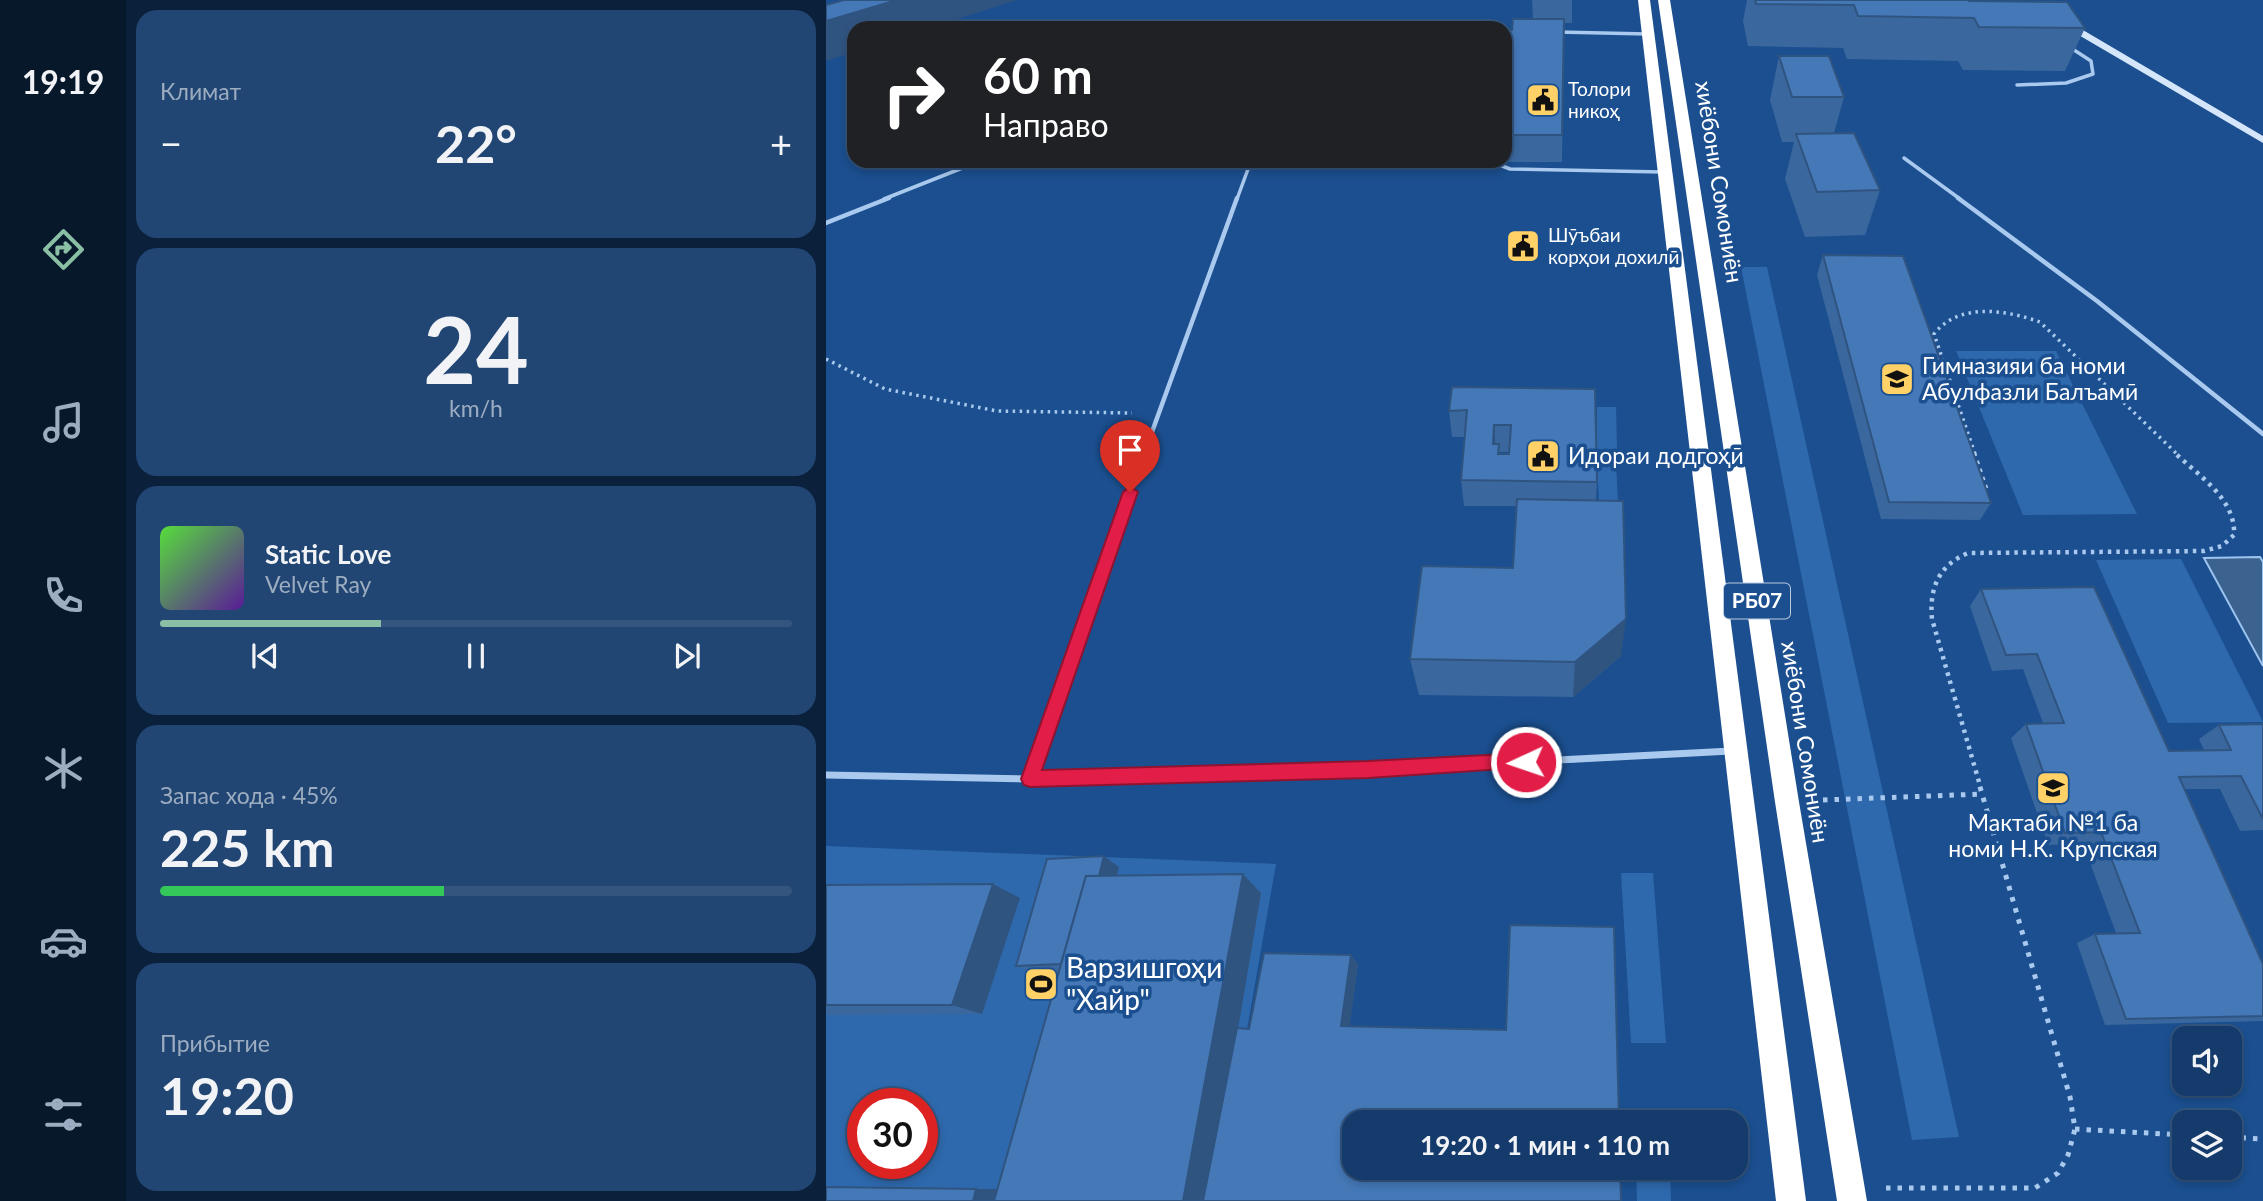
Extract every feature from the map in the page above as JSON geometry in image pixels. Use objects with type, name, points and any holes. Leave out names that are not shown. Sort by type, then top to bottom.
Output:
[{"type":"highway","name":"РБ07","points":[[1644,0],[1791,1201]]},
{"type":"highway","name":"хиёбони Сомониён","points":[[1664,0],[1787,802],[1851,1194]]},
{"type":"street","points":[[2057,18],[2263,140]]},
{"type":"street","points":[[826,775],[1030,779],[1368,770],[1735,750]]},
{"type":"lane","points":[[1555,32],[1648,34]]},
{"type":"lane","points":[[2017,85],[2066,83],[2093,74],[2091,61],[2062,42]]},
{"type":"lane","points":[[1904,158],[2097,301],[2263,434]]},
{"type":"lane","points":[[826,223],[963,168]]},
{"type":"lane","points":[[1030,779],[1158,414],[1248,168]]},
{"type":"lane","points":[[1507,168],[1665,172]]},
{"type":"path","points":[[1851,1194],[2035,1188],[2058,1173],[2068,1155],[2075,1129],[2070,1097],[1930,607],[1933,585],[1949,562],[1968,553],[2204,551],[2222,546],[2234,535],[2235,520],[2227,503],[2040,322],[2024,315],[1997,311],[1968,313],[1951,318],[1939,326],[1934,334],[1987,491]]},
{"type":"path","points":[[826,359],[885,389],[997,411],[1158,414]]},
{"type":"path","points":[[1787,802],[1983,794]]},
{"type":"path","points":[[2075,1129],[2172,1134]]},
{"type":"path","points":[[2242,1138],[2263,1139]]},
{"type":"shaded area","points":[[1741,267],[1767,267],[1959,1137],[1912,1140]]},
{"type":"shaded area","points":[[1956,351],[2056,351],[2137,514],[2023,515]]},
{"type":"shaded area","points":[[1597,407],[1616,407],[1617,449],[1597,449]]},
{"type":"shaded area","points":[[1597,463],[1616,463],[1618,503],[1599,503]]},
{"type":"shaded area","points":[[2260,557],[2263,562],[2263,666],[2204,558]]},
{"type":"shaded area","points":[[2181,559],[2263,722],[2168,723],[2096,560]]},
{"type":"shaded area","name":"Варзишгоҳи \"Хайр\"","points":[[826,846],[1276,864],[1217,1201],[826,1201]]},
{"type":"shaded area","points":[[1621,873],[1653,873],[1666,1043],[1631,1043]]},
{"type":"shaded area","points":[[1636,1180],[1670,1180],[1671,1201],[1637,1201]]},
{"type":"building","points":[[844,0],[897,0],[826,21],[826,5]]},
{"type":"building","points":[[1755,0],[2067,2],[2085,28],[1979,27],[1974,18],[1858,16],[1854,5],[1756,4]]},
{"type":"building","points":[[1513,19],[1564,19],[1562,135],[1512,135]]},
{"type":"building","points":[[1779,56],[1829,56],[1844,97],[1792,97]]},
{"type":"building","points":[[1854,133],[1880,190],[1817,192],[1796,134]]},
{"type":"building","points":[[1823,255],[1903,256],[1991,503],[1889,502]]},
{"type":"building","points":[[1452,387],[1595,389],[1597,482],[1461,480],[1467,410],[1449,411]],"holes":[[[1494,425],[1511,425],[1509,454],[1498,454],[1499,444],[1493,444]]]},
{"type":"building","points":[[1517,499],[1623,501],[1626,619],[1575,662],[1410,659],[1422,566],[1513,568]]},
{"type":"building","points":[[2094,587],[2169,751],[2231,750],[2219,725],[2263,724],[2263,819],[2241,776],[2179,777],[2263,964],[2263,1016],[2126,1019],[2095,934],[2140,933],[2101,832],[2065,833],[2026,724],[2064,723],[2037,654],[2006,655],[1981,589]]},
{"type":"building","points":[[1104,856],[1099,876],[1086,876],[1061,964],[1016,966],[1047,859]]},
{"type":"building","points":[[1243,874],[1183,1201],[994,1201],[1086,876]]},
{"type":"building","points":[[993,884],[952,1005],[826,1005],[826,885]]},
{"type":"building","points":[[1510,925],[1614,927],[1619,1110],[1342,1110],[1342,1180],[1620,1180],[1621,1201],[1203,1201],[1237,1028],[1249,1029],[1264,953],[1351,955],[1341,1026],[1506,1030]]},
{"type":"building","points":[[826,1187],[976,1189],[973,1201],[826,1201]]},
{"type":"place","name":"Толори никоҳ","points":[[1543,100]]},
{"type":"place","name":"Шӯъбаи корҳои дохилӣ","points":[[1523,246]]},
{"type":"place","name":"Гимназияи ба номи Абулфазли Балъамӣ","points":[[1897,379]]},
{"type":"place","name":"Идораи додгоҳӣ","points":[[1543,456]]},
{"type":"place","name":"Мактаби №1 ба номи Н.К. Крупская","points":[[2053,788]]},
{"type":"place","name":"Варзишгоҳи \"Хайр\"","points":[[1041,984]]},
{"type":"route","points":[[1130,492],[1030,779],[1368,770],[1526,762]]}]
